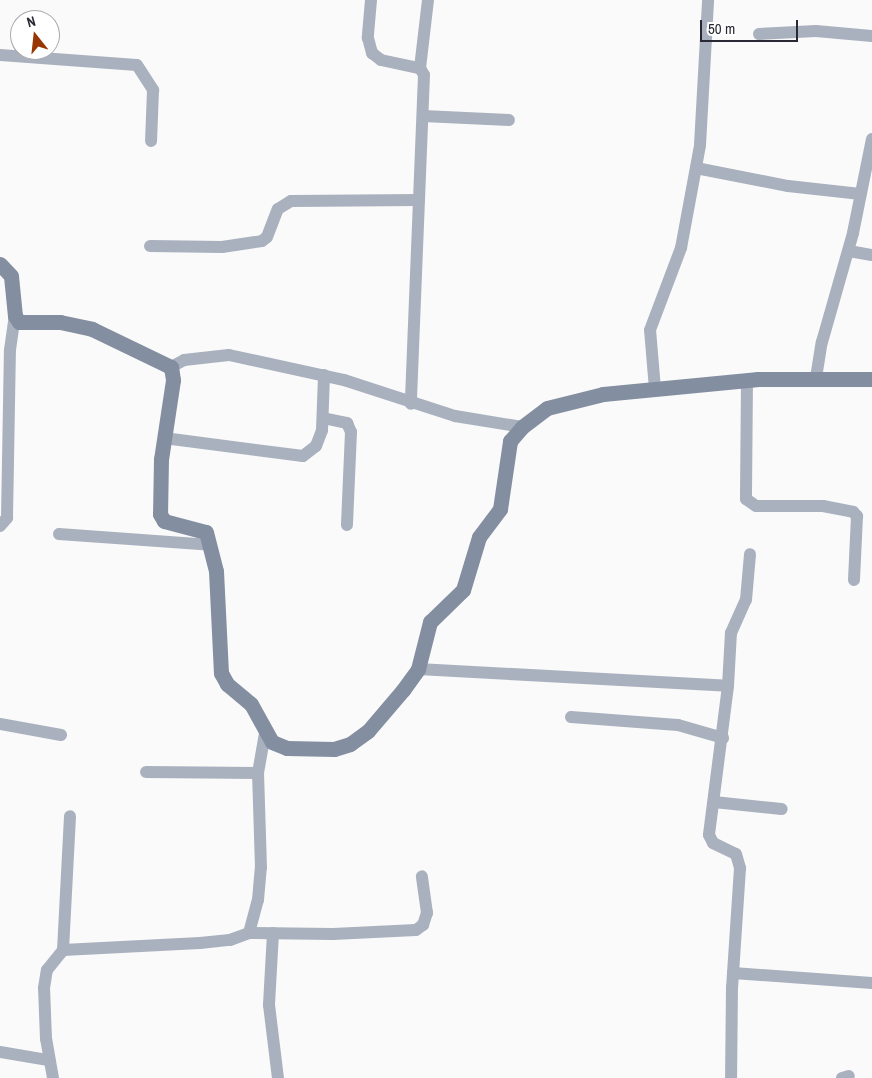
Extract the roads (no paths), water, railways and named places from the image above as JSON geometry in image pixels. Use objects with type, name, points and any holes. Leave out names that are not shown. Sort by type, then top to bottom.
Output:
[{"type":"street","points":[[371,0],[368,38],[372,53],[381,60],[420,68]]},
{"type":"street","points":[[411,404],[423,116],[424,75],[420,68],[428,0]]},
{"type":"street","points":[[655,389],[650,330],[682,248],[696,168],[707,49],[708,0]]},
{"type":"street","points":[[759,34],[816,31],[872,36]]},
{"type":"street","points":[[0,55],[137,64],[153,90],[151,141]]},
{"type":"street","points":[[423,116],[510,120]]},
{"type":"street","points":[[816,378],[822,342],[848,251],[872,138]]},
{"type":"street","points":[[696,168],[788,186],[861,194]]},
{"type":"street","points":[[150,246],[222,247],[262,241],[267,237],[278,210],[291,201],[419,200]]},
{"type":"street","points":[[848,251],[872,255]]},
{"type":"street","points":[[0,264],[11,276],[15,316],[10,350],[7,518],[0,526]]},
{"type":"street","points":[[15,316],[19,322],[60,322],[92,329],[171,367]]},
{"type":"street","points":[[171,367],[184,360],[228,355],[324,375],[411,404],[455,416],[522,426]]},
{"type":"street","points":[[171,367],[173,380],[164,438],[160,514],[164,521],[206,532],[211,545],[216,572],[221,674],[227,684],[251,704],[265,734],[272,742],[286,748],[334,749],[350,744],[368,731],[418,669],[430,622],[463,590],[479,537],[500,508],[510,442],[522,426],[546,408],[576,399],[747,380],[872,379]]},
{"type":"street","points":[[164,438],[302,456],[316,446],[322,418],[324,375]]},
{"type":"street","points":[[747,380],[746,499],[756,506],[823,506],[853,512],[857,516],[854,580]]},
{"type":"street","points":[[322,418],[347,423],[351,432],[347,525]]},
{"type":"street","points":[[59,534],[211,545]]},
{"type":"street","points":[[731,1078],[733,973],[740,868],[736,854],[713,843],[709,835],[723,738],[731,633],[746,600],[750,554]]},
{"type":"street","points":[[418,669],[728,686]]},
{"type":"street","points":[[571,717],[678,725],[723,738]]},
{"type":"street","points":[[0,724],[61,735]]},
{"type":"street","points":[[249,933],[258,900],[261,868],[258,773],[265,734]]},
{"type":"street","points":[[146,772],[258,773]]},
{"type":"street","points":[[714,802],[782,809]]},
{"type":"street","points":[[53,1078],[48,1060],[44,988],[47,970],[63,950],[70,816]]},
{"type":"street","points":[[63,950],[210,942],[230,940],[249,933],[333,934],[416,930],[423,926],[427,913],[422,876]]},
{"type":"street","points":[[272,933],[269,1005],[278,1078]]},
{"type":"street","points":[[733,973],[872,983]]},
{"type":"street","points":[[0,1052],[48,1060]]}]
